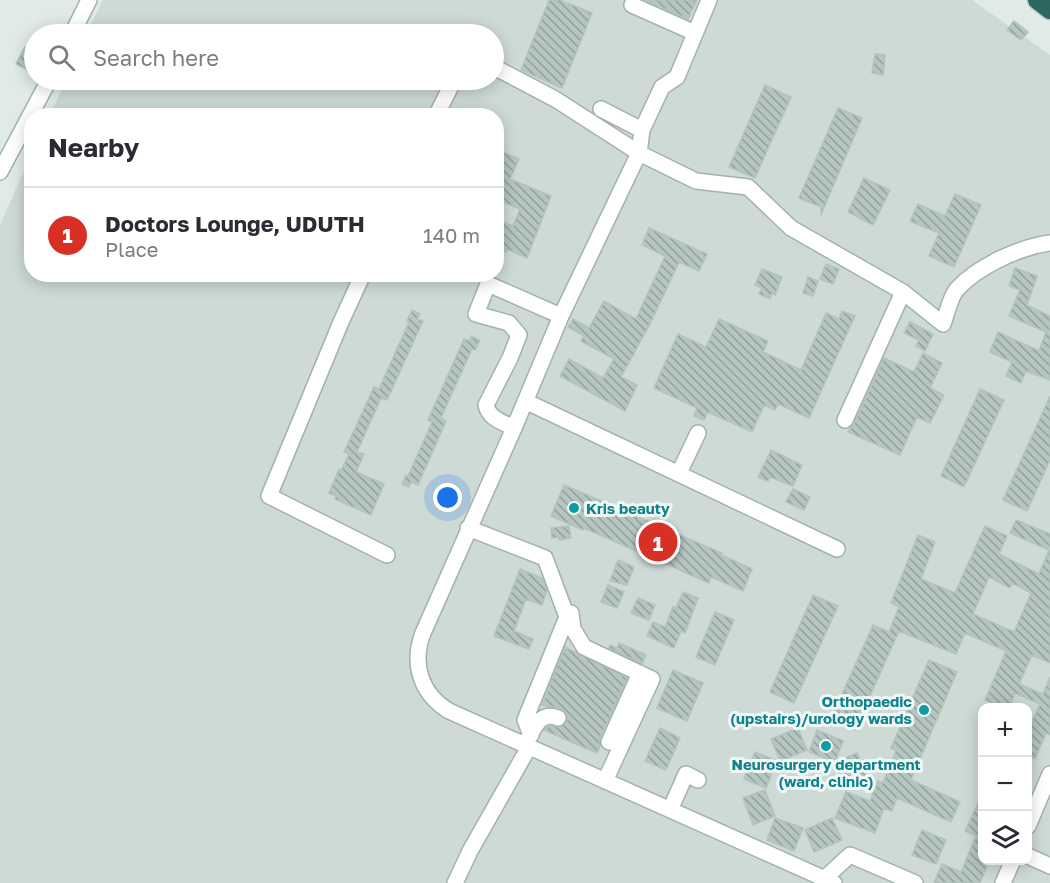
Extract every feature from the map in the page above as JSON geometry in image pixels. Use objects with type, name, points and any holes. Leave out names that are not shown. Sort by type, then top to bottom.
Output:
[{"type":"highway","points":[[1037,0],[1050,10]]},
{"type":"street","points":[[77,24],[89,0]]},
{"type":"street","points":[[709,0],[677,76],[662,87],[642,130],[639,153],[561,316],[514,428],[468,528],[420,641],[417,657],[419,673],[425,688],[442,706],[528,742],[605,781],[829,881],[850,855],[915,883]]},
{"type":"street","points":[[632,5],[695,33]]},
{"type":"street","points":[[504,73],[555,99],[639,153],[696,181],[748,187],[791,228],[903,292],[943,324],[956,290],[984,267],[1038,245],[1050,243]]},
{"type":"street","points":[[34,108],[44,90]]},
{"type":"street","points":[[440,108],[449,90]]},
{"type":"street","points":[[602,109],[642,130]]},
{"type":"street","points":[[0,172],[24,127]]},
{"type":"street","points":[[359,282],[269,496],[387,555]]},
{"type":"street","points":[[514,428],[493,417],[486,405],[519,335],[509,323],[476,314],[488,284],[561,316]]},
{"type":"street","points":[[845,420],[903,292]]},
{"type":"street","points":[[525,401],[837,549]]},
{"type":"street","points":[[679,473],[698,433]]},
{"type":"street","points":[[468,528],[545,558],[567,617],[525,720],[528,742]]},
{"type":"street","points":[[566,614],[572,613],[573,629],[584,647],[652,679],[605,781]]},
{"type":"street","points":[[609,742],[640,673]]},
{"type":"street","points":[[455,883],[540,719],[549,716],[558,718]]},
{"type":"street","points":[[670,810],[686,774],[698,780]]},
{"type":"street","points":[[1032,817],[1049,780]]},
{"type":"street","points":[[1032,858],[1050,866]]},
{"type":"street","points":[[1003,883],[1011,865]]},
{"type":"shaded area","points":[[103,0],[972,0],[1050,55],[1050,883],[0,883],[0,225],[24,171],[24,282],[504,282],[504,108],[53,108],[61,90],[504,90],[504,24],[91,24]]},
{"type":"building","points":[[549,0],[560,0],[592,13],[562,88],[521,70]]},
{"type":"building","points":[[645,0],[697,0],[688,19]]},
{"type":"building","points":[[1014,21],[1028,32],[1021,40],[1007,30]]},
{"type":"building","points":[[24,49],[24,68],[16,64]]},
{"type":"building","points":[[875,54],[885,55],[883,75],[872,73]]},
{"type":"building","points":[[765,85],[791,97],[755,178],[729,167]]},
{"type":"building","points":[[838,108],[862,118],[821,215],[821,207],[799,198]]},
{"type":"building","points":[[504,152],[519,159],[510,179],[551,196],[527,258],[507,249],[506,252],[504,251],[504,222],[513,226],[520,209],[504,202]]},
{"type":"building","points":[[864,178],[890,190],[873,225],[848,212]]},
{"type":"building","points":[[955,194],[981,205],[954,267],[929,256],[939,233],[910,221],[918,204],[945,216]]},
{"type":"building","points":[[649,228],[707,254],[699,271],[679,262],[649,326],[621,377],[637,385],[625,411],[560,376],[569,359],[603,378],[614,359],[581,341],[584,336],[568,327],[573,319],[589,328],[604,301],[636,319],[665,256],[642,245]]},
{"type":"building","points":[[826,264],[839,269],[833,284],[820,279]]},
{"type":"building","points":[[1015,268],[1037,276],[1027,305],[1050,316],[1050,380],[1026,371],[1021,383],[1006,376],[1012,362],[990,352],[998,332],[1039,351],[1046,332],[1009,316],[1020,290],[1009,286]]},
{"type":"building","points":[[762,269],[782,277],[775,295],[772,293],[770,299],[759,294],[762,288],[755,285]]},
{"type":"building","points":[[808,277],[818,281],[813,296],[803,293]]},
{"type":"building","points":[[412,310],[420,314],[417,319],[423,321],[387,400],[381,398],[357,452],[364,454],[356,472],[384,484],[371,515],[335,499],[336,496],[329,493],[339,469],[341,470],[349,454],[344,452],[374,387],[379,389],[409,322],[407,321]]},
{"type":"building","points":[[842,311],[855,316],[809,418],[778,404],[775,410],[764,405],[752,432],[708,412],[704,420],[694,416],[697,408],[654,388],[678,334],[706,347],[719,319],[768,341],[763,352],[801,370],[826,313],[839,319]]},
{"type":"building","points":[[910,322],[933,334],[925,351],[916,346],[919,340],[904,333]]},
{"type":"building","points":[[471,336],[480,340],[475,350],[472,349],[441,418],[446,421],[418,485],[411,482],[409,487],[402,484],[406,475],[408,476],[432,422],[428,420],[464,339],[469,341]]},
{"type":"building","points":[[923,353],[942,363],[930,388],[944,395],[930,423],[917,417],[900,455],[848,432],[854,424],[884,358],[914,372]]},
{"type":"building","points":[[980,389],[1004,400],[964,487],[941,476]]},
{"type":"building","points":[[1050,396],[1050,460],[1027,511],[1003,500]]},
{"type":"building","points":[[771,450],[802,465],[793,486],[770,477],[768,481],[758,477]]},
{"type":"building","points":[[564,485],[722,553],[721,555],[752,569],[743,591],[711,577],[709,583],[584,528],[583,530],[551,516]]},
{"type":"building","points":[[793,489],[810,497],[804,510],[786,502]]},
{"type":"building","points":[[1016,520],[1050,534],[1050,663],[1032,655],[1019,684],[1043,694],[1050,677],[1050,735],[1046,733],[1035,759],[1032,758],[1032,719],[1040,704],[1015,693],[1011,703],[991,703],[985,700],[1006,651],[965,633],[956,654],[899,631],[855,730],[831,719],[873,625],[889,632],[899,607],[891,603],[918,535],[935,542],[921,579],[955,593],[985,526],[1007,536],[999,554],[1039,574],[1049,550],[1010,533]],"holes":[[[989,577],[1010,588],[1012,583],[1031,593],[1014,632],[973,614]]]},
{"type":"building","points":[[569,526],[571,538],[559,540],[559,537],[552,538],[551,528]]},
{"type":"building","points":[[618,560],[634,567],[627,585],[610,581]]},
{"type":"building","points":[[520,569],[542,578],[547,591],[542,605],[526,599],[514,631],[533,639],[529,649],[494,636]]},
{"type":"building","points":[[608,585],[624,592],[617,608],[601,602]]},
{"type":"building","points":[[683,592],[698,598],[685,633],[681,631],[674,648],[647,636],[653,622],[665,627],[673,607],[676,608]]},
{"type":"building","points":[[813,595],[838,606],[794,703],[770,692]]},
{"type":"building","points":[[638,598],[655,605],[649,620],[631,613]]},
{"type":"building","points":[[715,612],[734,620],[715,665],[696,657]]},
{"type":"building","points":[[619,643],[646,655],[642,664],[609,648],[610,645],[617,648]]},
{"type":"building","points":[[565,647],[627,678],[600,738],[597,753],[544,730],[549,726],[561,727],[567,720],[565,712],[561,709],[542,705]]},
{"type":"building","points":[[929,660],[957,672],[911,780],[960,802],[951,822],[897,798],[892,811],[884,808],[875,833],[835,818],[846,792],[870,801],[878,781],[883,783],[896,751],[891,748]]},
{"type":"building","points":[[673,670],[703,683],[687,721],[657,708]]},
{"type":"building","points":[[660,728],[680,738],[666,770],[645,761]]},
{"type":"building","points":[[798,728],[807,750],[780,761],[771,739]]},
{"type":"building","name":"Neurosurgery department (ward, clinic)","points":[[817,730],[843,741],[835,762],[809,752]]},
{"type":"building","points":[[755,752],[777,761],[766,788],[744,779]]},
{"type":"building","points":[[857,753],[868,781],[846,790],[835,762]]},
{"type":"building","points":[[765,790],[775,816],[753,825],[743,798]]},
{"type":"building","points":[[978,803],[978,865],[987,865],[980,883],[934,883],[942,864],[961,872],[976,836],[965,831]]},
{"type":"building","points":[[775,818],[803,828],[794,851],[767,840]]},
{"type":"building","points":[[832,818],[842,840],[814,852],[805,830]]},
{"type":"building","points":[[922,830],[946,840],[936,864],[912,855]]},
{"type":"place","name":"Kris beauty","points":[[574,508]]},
{"type":"place","name":"Doctors Lounge, UDUTH","points":[[658,542]]},
{"type":"place","name":"Orthopaedic (upstairs)/urology wards","points":[[924,710]]},
{"type":"place","name":"Neurosurgery department (ward, clinic)","points":[[826,746]]}]
